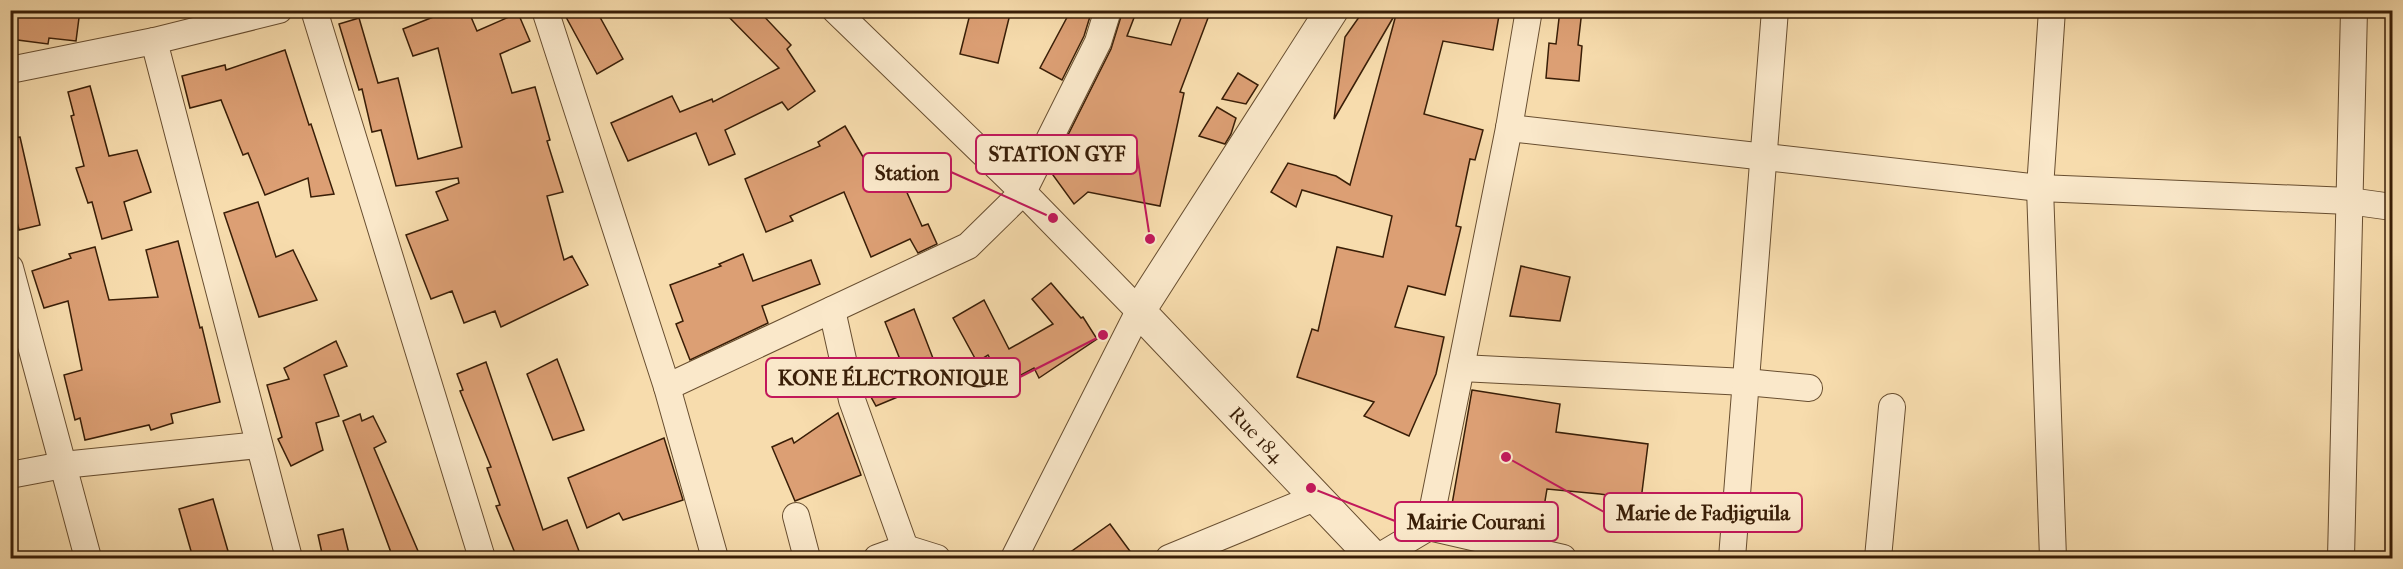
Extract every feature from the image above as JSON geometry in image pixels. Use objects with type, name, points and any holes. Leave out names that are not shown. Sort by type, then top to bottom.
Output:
[{"type":"street","points":[[10,70],[154,41],[279,10]]},
{"type":"street","points":[[314,10],[482,558]]},
{"type":"street","points":[[544,10],[667,387],[715,558]]},
{"type":"street","points":[[835,10],[1023,192],[1139,312]]},
{"type":"street","points":[[667,387],[968,246],[1023,192],[1098,42],[1108,10]]},
{"type":"street","points":[[1014,558],[1139,312],[1332,10]]},
{"type":"street","points":[[1429,527],[1509,128],[1529,10]]},
{"type":"street","points":[[1732,558],[1775,10]]},
{"type":"street","points":[[2052,10],[2040,188],[2053,558]]},
{"type":"street","points":[[2340,558],[2354,10]]},
{"type":"street","points":[[154,41],[288,558]]},
{"type":"street","points":[[1509,128],[2040,188],[2349,201],[2392,207]]},
{"type":"street","points":[[10,268],[88,558]]},
{"type":"street","points":[[832,310],[852,400],[905,548]]},
{"type":"street","name":"Rue 184","points":[[1139,312],[1376,558]]},
{"type":"street","points":[[1461,368],[1809,387]]},
{"type":"street","points":[[1878,558],[1892,407]]},
{"type":"street","points":[[10,475],[63,465],[259,445]]},
{"type":"street","points":[[1169,558],[1317,497]]},
{"type":"street","points":[[796,516],[807,558]]},
{"type":"street","points":[[1376,558],[1429,527],[1563,558]]},
{"type":"street","points":[[877,558],[905,548],[937,558]]},
{"type":"building","points":[[10,10],[80,10],[76,41],[49,38],[48,44],[10,39]]},
{"type":"building","points":[[451,10],[468,10],[477,31],[518,13],[530,41],[500,54],[512,93],[535,87],[550,140],[547,141],[563,192],[547,196],[564,260],[572,256],[588,285],[501,327],[495,311],[464,323],[452,291],[431,299],[406,235],[448,220],[436,192],[459,183],[458,178],[396,186],[381,130],[372,132],[362,89],[359,90],[339,24],[359,18],[378,83],[398,78],[418,159],[462,147],[438,48],[413,56],[403,29]]},
{"type":"building","points":[[577,10],[596,10],[623,59],[597,74],[566,17]]},
{"type":"building","points":[[722,10],[758,10],[791,45],[787,49],[815,91],[788,110],[782,102],[725,130],[735,154],[709,165],[696,133],[628,161],[611,123],[672,96],[680,112],[712,99],[713,102],[779,68]]},
{"type":"building","points":[[971,10],[1011,10],[998,63],[960,54]]},
{"type":"building","points":[[1071,10],[1092,10],[1084,36],[1062,80],[1040,68]]},
{"type":"building","points":[[1123,10],[1137,10],[1127,36],[1171,45],[1184,10],[1211,10],[1180,92],[1184,93],[1160,206],[1088,192],[1074,204],[1050,171],[1111,49]]},
{"type":"building","points":[[1364,10],[1500,10],[1493,50],[1443,41],[1424,114],[1483,130],[1475,160],[1470,159],[1456,226],[1461,227],[1445,295],[1408,286],[1395,327],[1444,337],[1436,374],[1409,436],[1364,416],[1374,402],[1297,377],[1312,329],[1318,331],[1337,247],[1383,257],[1392,216],[1302,190],[1296,207],[1271,192],[1288,163],[1336,176],[1350,185],[1397,11],[1334,119],[1345,37]]},
{"type":"building","points":[[1560,10],[1582,10],[1578,45],[1582,46],[1579,81],[1546,78],[1549,43],[1556,44]]},
{"type":"building","points":[[285,50],[334,194],[311,197],[308,178],[265,195],[248,153],[243,155],[221,100],[190,108],[182,76],[225,65],[226,70]]},
{"type":"building","points":[[1238,73],[1258,85],[1246,104],[1222,99]]},
{"type":"building","points":[[90,86],[109,156],[137,150],[151,192],[124,202],[132,230],[102,239],[92,202],[88,203],[76,168],[84,166],[71,116],[74,115],[68,92]]},
{"type":"building","points":[[1217,107],[1236,118],[1225,144],[1199,136]]},
{"type":"building","points":[[845,126],[880,186],[900,177],[922,226],[928,224],[937,244],[918,253],[910,239],[871,257],[844,192],[790,216],[793,221],[766,232],[745,179],[820,146],[818,142]]},
{"type":"building","points":[[20,137],[40,225],[19,230],[10,193],[10,138]]},
{"type":"building","points":[[258,202],[276,257],[293,250],[317,300],[259,317],[224,213]]},
{"type":"building","points":[[178,241],[220,402],[171,414],[173,423],[151,430],[149,425],[85,440],[80,418],[75,420],[64,375],[82,370],[68,301],[44,308],[32,271],[71,258],[69,254],[95,247],[109,300],[158,297],[146,250]]},
{"type":"building","points":[[743,254],[753,281],[811,260],[820,284],[762,306],[768,323],[690,360],[676,324],[683,321],[670,285],[721,266],[719,264]]},
{"type":"building","points":[[1521,266],[1570,277],[1560,321],[1510,316]]},
{"type":"building","points":[[1051,283],[1081,318],[1083,317],[1097,339],[1039,378],[1034,368],[1004,384],[988,355],[977,362],[953,318],[984,300],[1009,349],[1053,324],[1032,299]]},
{"type":"building","points":[[914,309],[941,379],[876,406],[866,388],[895,374],[891,368],[901,362],[885,322]]},
{"type":"building","points":[[336,341],[347,366],[324,375],[339,416],[316,423],[323,450],[291,466],[278,439],[282,437],[267,385],[289,379],[284,368]]},
{"type":"building","points":[[557,359],[584,430],[553,440],[527,374]]},
{"type":"building","points":[[486,362],[543,530],[567,520],[579,551],[560,558],[517,558],[496,506],[500,505],[487,468],[491,467],[460,391],[463,390],[457,374]]},
{"type":"building","points":[[1472,390],[1560,404],[1556,432],[1648,444],[1641,500],[1547,489],[1541,525],[1451,510]]},
{"type":"building","points":[[838,413],[861,475],[795,501],[772,447],[792,438],[794,443]]},
{"type":"building","points":[[360,414],[362,421],[373,416],[386,442],[374,448],[421,558],[393,558],[343,421]]},
{"type":"building","points":[[664,438],[683,500],[623,520],[619,513],[587,528],[568,478]]},
{"type":"building","points":[[213,499],[230,558],[193,558],[179,509]]},
{"type":"building","points":[[1110,524],[1135,558],[1062,558]]},
{"type":"building","points":[[343,529],[349,554],[323,558],[318,535]]},
{"type":"place","name":"Station","points":[[1053,218]]},
{"type":"place","name":"STATION GYF","points":[[1150,239]]},
{"type":"place","name":"KONE ÉLECTRONIQUE","points":[[1103,335]]},
{"type":"place","name":"Marie de Fadjiguila","points":[[1506,457]]},
{"type":"place","name":"Mairie Courani","points":[[1311,488]]}]
